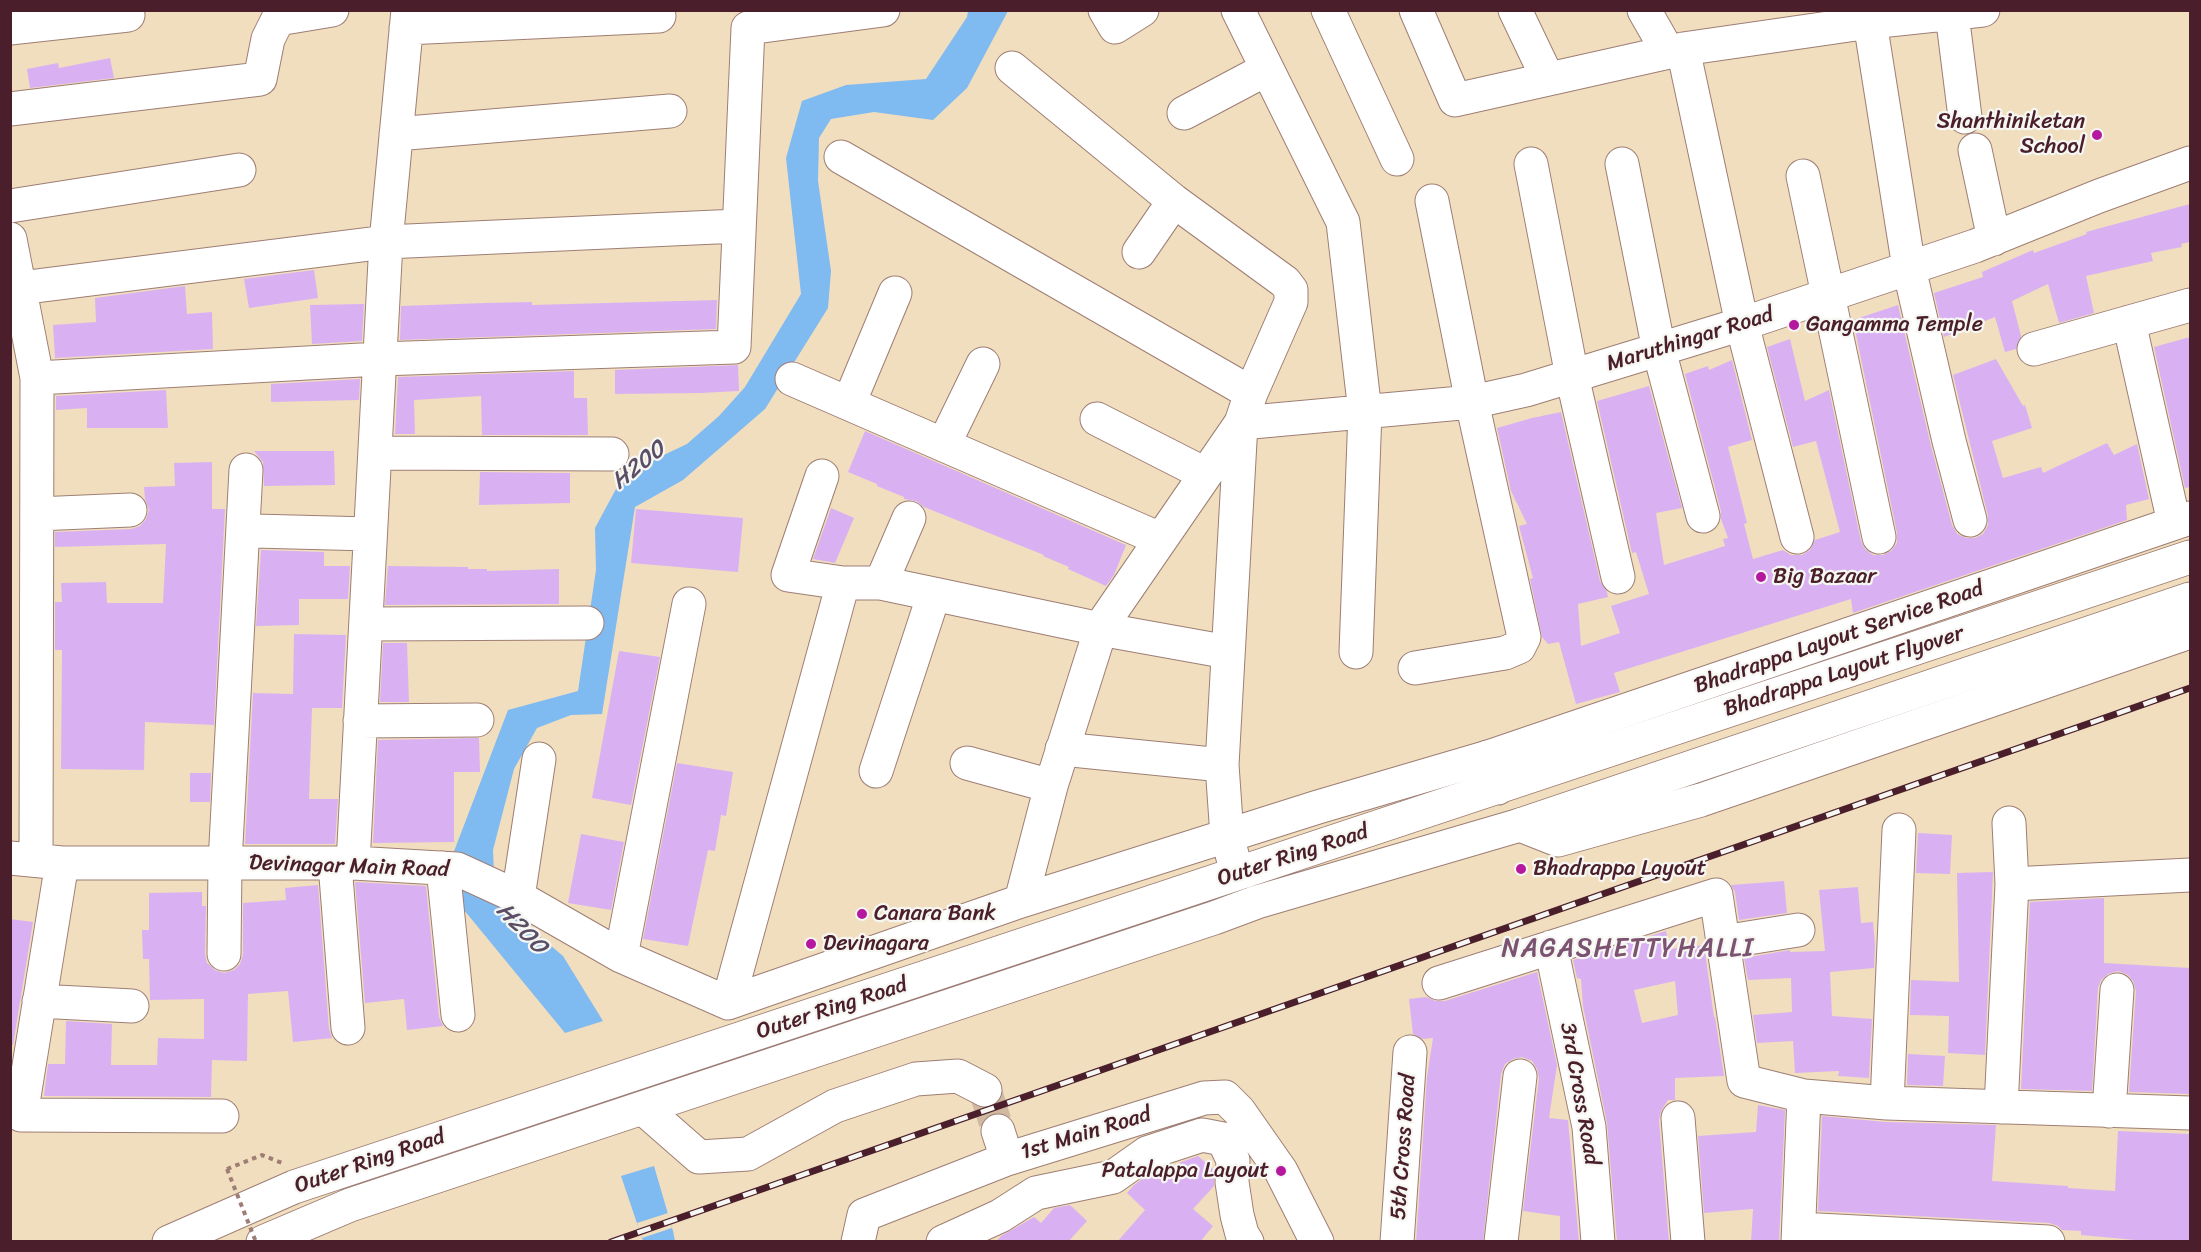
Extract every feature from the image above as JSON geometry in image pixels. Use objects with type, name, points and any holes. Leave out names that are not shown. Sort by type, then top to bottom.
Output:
[{"type":"main road","points":[[10,109],[260,79],[268,39],[278,19],[332,10]]},
{"type":"main road","points":[[28,395],[379,359],[734,347],[748,28],[883,10]]},
{"type":"main road","points":[[1105,10],[1114,27],[1142,10]]},
{"type":"main road","points":[[1238,10],[1343,222],[1365,412],[1356,652]]},
{"type":"main road","points":[[1328,10],[1397,159]]},
{"type":"main road","points":[[1416,10],[1455,100],[1675,50],[1780,22],[1974,11],[1965,117]]},
{"type":"main road","points":[[1515,10],[1548,78]]},
{"type":"main road","points":[[1644,10],[1675,50],[1797,537]]},
{"type":"main road","points":[[10,28],[128,15]]},
{"type":"main road","points":[[348,1028],[344,863],[360,721],[386,242],[407,19],[659,16]]},
{"type":"main road","points":[[1876,18],[1909,268],[1948,441],[1970,520]]},
{"type":"main road","points":[[1012,68],[1174,201],[1285,282],[1291,290],[1291,302],[1246,408],[1205,474],[1100,629],[1050,786],[1021,901]]},
{"type":"main road","points":[[1184,114],[1267,69]]},
{"type":"main road","points":[[396,134],[670,111]]},
{"type":"main road","points":[[1975,150],[1994,238]]},
{"type":"main road","points":[[841,157],[1246,408]]},
{"type":"main road","name":"Maruthingar Road","points":[[1246,408],[1365,412],[1472,402],[1526,390],[1742,324],[1909,268],[2190,163]]},
{"type":"main road","points":[[1531,164],[1572,376],[1618,577]]},
{"type":"main road","points":[[1622,164],[1659,350],[1703,516]]},
{"type":"main road","points":[[10,206],[239,170]]},
{"type":"main road","points":[[1803,176],[1879,537]]},
{"type":"main road","points":[[1139,252],[1174,201]]},
{"type":"main road","points":[[1414,668],[1505,653],[1519,647],[1524,637],[1472,402],[1432,201]]},
{"type":"main road","points":[[20,288],[386,242],[738,226]]},
{"type":"main road","points":[[10,239],[20,288],[37,514],[24,583],[27,864],[39,1001],[21,1115],[222,1116]]},
{"type":"main road","points":[[849,402],[896,293]]},
{"type":"main road","points":[[2034,349],[2190,305]]},
{"type":"main road","points":[[2129,322],[2182,520]]},
{"type":"main road","points":[[944,444],[983,364]]},
{"type":"main road","points":[[792,379],[1160,539]]},
{"type":"main road","points":[[1237,874],[1227,837],[1222,765],[1246,408]]},
{"type":"main road","points":[[1097,419],[1205,474]]},
{"type":"main road","points":[[375,453],[612,454]]},
{"type":"main road","points":[[224,954],[225,863],[246,470]]},
{"type":"main road","points":[[822,476],[788,575],[843,583],[881,583],[1100,629],[1228,652]]},
{"type":"main road","points":[[37,514],[130,510]]},
{"type":"main road","points":[[881,583],[909,518]]},
{"type":"main road","name":"Bhadrappa Layout Service Road","points":[[1493,772],[2182,520]]},
{"type":"main road","points":[[254,531],[370,534]]},
{"type":"main road","name":"Bhadrappa Layout Flyover","points":[[1493,772],[2190,557]]},
{"type":"main road","points":[[728,1003],[843,583]]},
{"type":"main road","points":[[876,771],[934,594]]},
{"type":"main road","points":[[621,956],[689,604]]},
{"type":"main road","name":"Bhadrappa Layout Flyover","points":[[1520,825],[2185,612]]},
{"type":"main road","points":[[366,624],[586,623]]},
{"type":"main road","points":[[360,721],[477,720]]},
{"type":"main road","points":[[1062,749],[1222,765]]},
{"type":"main road","points":[[510,892],[539,759]]},
{"type":"main road","points":[[968,762],[1050,786]]},
{"type":"main road","points":[[728,1003],[1021,901],[1227,837],[1493,772]]},
{"type":"main road","name":"Outer Ring Road","points":[[169,1242],[294,1187],[1237,874],[1493,772]]},
{"type":"main road","points":[[2001,1107],[2012,884],[2009,823]]},
{"type":"main road","name":"Outer Ring Road","points":[[263,1242],[350,1205],[1257,902],[1520,825]]},
{"type":"main road","points":[[1887,1103],[1899,830]]},
{"type":"main road","name":"Devinagar Main Road","points":[[27,864],[344,863],[450,868],[510,892],[621,956],[728,1003]]},
{"type":"main road","points":[[450,868],[458,1015]]},
{"type":"main road","points":[[2012,884],[2190,875]]},
{"type":"main road","points":[[1440,982],[1716,895],[1744,1081],[1804,1096],[1887,1103],[2190,1113]]},
{"type":"main road","points":[[1723,942],[1798,930]]},
{"type":"main road","name":"3rd Cross Road","points":[[1551,947],[1589,1127],[1598,1242]]},
{"type":"main road","points":[[2109,1112],[2117,990]]},
{"type":"main road","points":[[39,1001],[132,1006]]},
{"type":"main road","name":"5th Cross Road","points":[[1397,1242],[1410,1052]]},
{"type":"main road","points":[[643,1108],[699,1157],[748,1154],[835,1106],[916,1079],[958,1076],[985,1090]]},
{"type":"main road","points":[[1501,1242],[1521,1076]]},
{"type":"main road","points":[[1804,1096],[1799,1235],[2048,1242]]},
{"type":"main road","name":"1st Main Road","points":[[858,1242],[864,1215],[1002,1145],[1204,1098],[1225,1097],[1239,1111],[1281,1171],[1317,1242]]},
{"type":"main road","points":[[1678,1118],[1688,1242]]},
{"type":"main road","points":[[943,1242],[1000,1216],[1036,1193],[1113,1177],[1147,1153],[1202,1135],[1222,1139],[1233,1160],[1232,1182],[1237,1215],[1242,1234],[1247,1242]]},
{"type":"path","points":[[256,1242],[227,1169],[262,1155],[290,1167]]},
{"type":"water","name":"H200","points":[[968,11],[1008,11],[967,88],[933,120],[874,112],[831,119],[819,138],[818,181],[831,271],[828,308],[765,409],[683,480],[635,507],[602,714],[571,715],[537,728],[514,769],[493,850],[495,899],[563,956],[603,1021],[565,1033],[464,910],[461,884],[453,854],[508,710],[578,691],[596,570],[595,528],[616,489],[649,462],[687,444],[719,416],[745,387],[801,294],[786,158],[802,101],[846,85],[926,79],[967,17]]},
{"type":"water","points":[[654,1166],[675,1241],[643,1241],[621,1176]]},
{"type":"pier","points":[[668,1213],[672,1228],[642,1238],[637,1223]]},
{"type":"building","points":[[110,58],[114,78],[30,88],[27,69],[58,63],[59,68]]},
{"type":"building","points":[[2190,204],[2190,242],[2181,244],[2182,247],[2151,253],[2153,261],[2086,276],[2094,313],[2059,323],[2048,284],[2012,301],[2021,336],[2016,349],[2005,352],[1995,317],[1944,337],[1934,293],[1983,277],[1982,272],[2033,250],[2034,253],[2087,234],[2086,232]]},
{"type":"building","points":[[314,270],[318,298],[249,308],[244,279]]},
{"type":"building","points":[[185,286],[187,314],[212,312],[213,349],[55,358],[53,325],[96,322],[95,298]]},
{"type":"building","points":[[717,300],[716,329],[400,340],[401,306]]},
{"type":"building","points":[[364,304],[362,341],[312,344],[310,305]]},
{"type":"building","points":[[1898,305],[1931,446],[1952,525],[1957,534],[1966,538],[1975,538],[1983,534],[1988,525],[1988,516],[1953,375],[1996,359],[2023,406],[2025,405],[2032,428],[1992,441],[2003,478],[2041,467],[2043,473],[2107,443],[2114,455],[2137,444],[2149,499],[2126,505],[2127,520],[1853,613],[1851,599],[1614,673],[1620,692],[1576,704],[1559,642],[1548,644],[1542,637],[1530,579],[1533,578],[1519,526],[1527,524],[1511,491],[1497,428],[1561,412],[1600,581],[1608,597],[1578,604],[1581,646],[1620,633],[1611,606],[1649,594],[1636,552],[1632,553],[1597,401],[1649,386],[1682,508],[1656,513],[1664,565],[1725,546],[1723,539],[1728,538],[1721,519],[1721,511],[1685,374],[1708,366],[1709,370],[1732,360],[1752,440],[1728,447],[1747,523],[1744,524],[1753,559],[1783,550],[1791,555],[1802,555],[1810,550],[1815,540],[1840,532],[1816,441],[1793,447],[1767,347],[1790,339],[1805,401],[1829,390],[1861,541],[1865,549],[1873,555],[1883,555],[1891,551],[1897,543],[1897,533],[1853,320]]},
{"type":"building","points":[[2190,337],[2190,487],[2185,488],[2154,347]]},
{"type":"building","points":[[738,365],[739,391],[615,394],[615,370]]},
{"type":"building","points":[[574,371],[574,398],[587,398],[588,435],[482,435],[481,396],[414,400],[415,434],[395,434],[398,377]]},
{"type":"building","points":[[360,379],[359,400],[271,402],[271,384]]},
{"type":"building","points":[[166,390],[168,428],[87,428],[87,408],[56,410],[56,396]]},
{"type":"building","points":[[865,431],[1126,545],[1114,575],[1106,586],[1044,555],[924,507],[916,501],[904,499],[904,497],[848,472]]},
{"type":"building","points":[[254,451],[334,451],[335,485],[264,486],[263,462]]},
{"type":"building","points":[[212,462],[212,509],[225,509],[214,725],[145,722],[144,770],[61,769],[62,650],[55,650],[55,602],[62,602],[61,583],[106,582],[107,603],[163,603],[166,544],[55,547],[55,532],[131,529],[140,526],[149,510],[144,487],[175,486],[174,463]]},
{"type":"building","points":[[480,472],[570,473],[570,503],[479,505]]},
{"type":"building","points":[[831,508],[854,518],[835,563],[813,559]]},
{"type":"building","points":[[636,509],[743,518],[738,572],[631,563]]},
{"type":"building","points":[[261,550],[324,552],[324,566],[350,566],[348,599],[299,599],[299,625],[256,626]]},
{"type":"building","points":[[388,566],[468,567],[468,569],[487,569],[487,571],[559,569],[559,604],[385,605]]},
{"type":"building","points":[[294,634],[346,635],[342,708],[312,708],[309,799],[338,799],[335,844],[245,844],[253,693],[293,694]]},
{"type":"building","points":[[383,643],[407,643],[409,702],[380,702]]},
{"type":"building","points":[[619,651],[660,657],[631,805],[592,798]]},
{"type":"building","points":[[479,738],[480,772],[454,772],[454,842],[373,843],[378,740]]},
{"type":"building","points":[[677,763],[733,772],[726,816],[721,815],[715,851],[708,850],[688,946],[643,939]]},
{"type":"building","points":[[190,773],[211,773],[210,802],[190,802]]},
{"type":"building","points":[[1918,833],[1952,835],[1950,874],[1916,873]]},
{"type":"building","points":[[581,834],[624,842],[611,910],[568,903]]},
{"type":"building","points":[[1993,872],[1985,1055],[1948,1053],[1949,1016],[1910,1015],[1911,980],[1959,982],[1957,873]]},
{"type":"building","points":[[1784,881],[1787,913],[1739,920],[1735,892],[1731,885]]},
{"type":"building","points":[[355,882],[426,886],[439,1017],[443,1026],[407,1030],[404,999],[365,1003]]},
{"type":"building","points":[[318,885],[329,1029],[332,1038],[293,1042],[288,991],[248,994],[247,1061],[212,1060],[211,1097],[44,1096],[48,1064],[65,1064],[66,1021],[112,1024],[111,1065],[157,1065],[158,1038],[204,1039],[204,999],[150,1000],[149,959],[143,959],[142,930],[149,930],[149,893],[202,892],[202,906],[206,906],[205,954],[207,963],[215,970],[224,973],[234,970],[240,964],[243,955],[243,903],[286,900],[285,888]]},
{"type":"building","points":[[1858,887],[1861,923],[1873,922],[1874,968],[1830,972],[1832,1016],[1872,1019],[1869,1078],[1838,1076],[1839,1071],[1795,1073],[1793,1041],[1757,1043],[1753,1015],[1792,1012],[1791,978],[1748,980],[1744,958],[1790,950],[1790,952],[1825,951],[1819,890]]},
{"type":"building","points":[[2104,898],[2104,963],[2190,968],[2190,1094],[2129,1092],[2136,991],[2128,975],[2118,971],[2108,974],[2101,980],[2098,988],[2092,1091],[2021,1089],[2030,902]]},
{"type":"building","points":[[10,919],[33,922],[13,1045],[10,1045]]},
{"type":"building","points":[[1666,931],[1670,949],[1704,945],[1724,1076],[1675,1078],[1675,1100],[1668,1100],[1661,1111],[1659,1120],[1669,1242],[1617,1242],[1607,1123],[1583,1006],[1581,979],[1577,978],[1573,960]],"holes":[[[1675,981],[1678,1015],[1642,1023],[1634,990]]]},
{"type":"building","points":[[1537,972],[1557,1065],[1549,1118],[1568,1120],[1579,1242],[1560,1242],[1560,1216],[1523,1211],[1539,1078],[1532,1061],[1522,1057],[1505,1064],[1501,1074],[1483,1242],[1416,1242],[1427,1077],[1433,1038],[1423,1039],[1413,1034],[1409,999],[1426,997],[1436,1001],[1445,1001]]},
{"type":"building","points":[[1908,1054],[1945,1056],[1943,1086],[1907,1085]]},
{"type":"building","points":[[1758,1105],[1785,1110],[1779,1242],[1751,1242],[1753,1209],[1704,1213],[1698,1136],[1756,1132]]},
{"type":"building","points":[[1822,1116],[1886,1122],[1996,1125],[1992,1181],[2115,1191],[2118,1131],[2190,1134],[2190,1242],[2157,1242],[2081,1235],[2081,1231],[2062,1230],[2049,1223],[1818,1211]]},
{"type":"building","points":[[1198,1156],[1214,1170],[1214,1186],[1193,1209],[1213,1226],[1200,1242],[1117,1242],[1145,1210],[1127,1193],[1134,1185],[1155,1170],[1166,1179],[1181,1162]]},
{"type":"building","points":[[1070,1205],[1087,1221],[1068,1242],[996,1242],[1001,1236],[1034,1217],[1041,1223],[1054,1208]]},
{"type":"tunnel","points":[[985,1090],[998,1131]]},
{"type":"railway","points":[[611,1242],[2190,688]]},
{"type":"place","name":"Shanthiniketan School","points":[[2097,135]]},
{"type":"place","name":"Gangamma Temple","points":[[1794,325]]},
{"type":"place","name":"Big Bazaar","points":[[1761,577]]},
{"type":"place","name":"Bhadrappa Layout","points":[[1521,869]]},
{"type":"place","name":"Canara Bank","points":[[862,914]]},
{"type":"place","name":"Devinagara","points":[[811,944]]},
{"type":"place","name":"Patalappa Layout","points":[[1281,1171]]},
{"type":"district","name":"NAGASHETTYHALLI","points":[[1628,949]]}]
